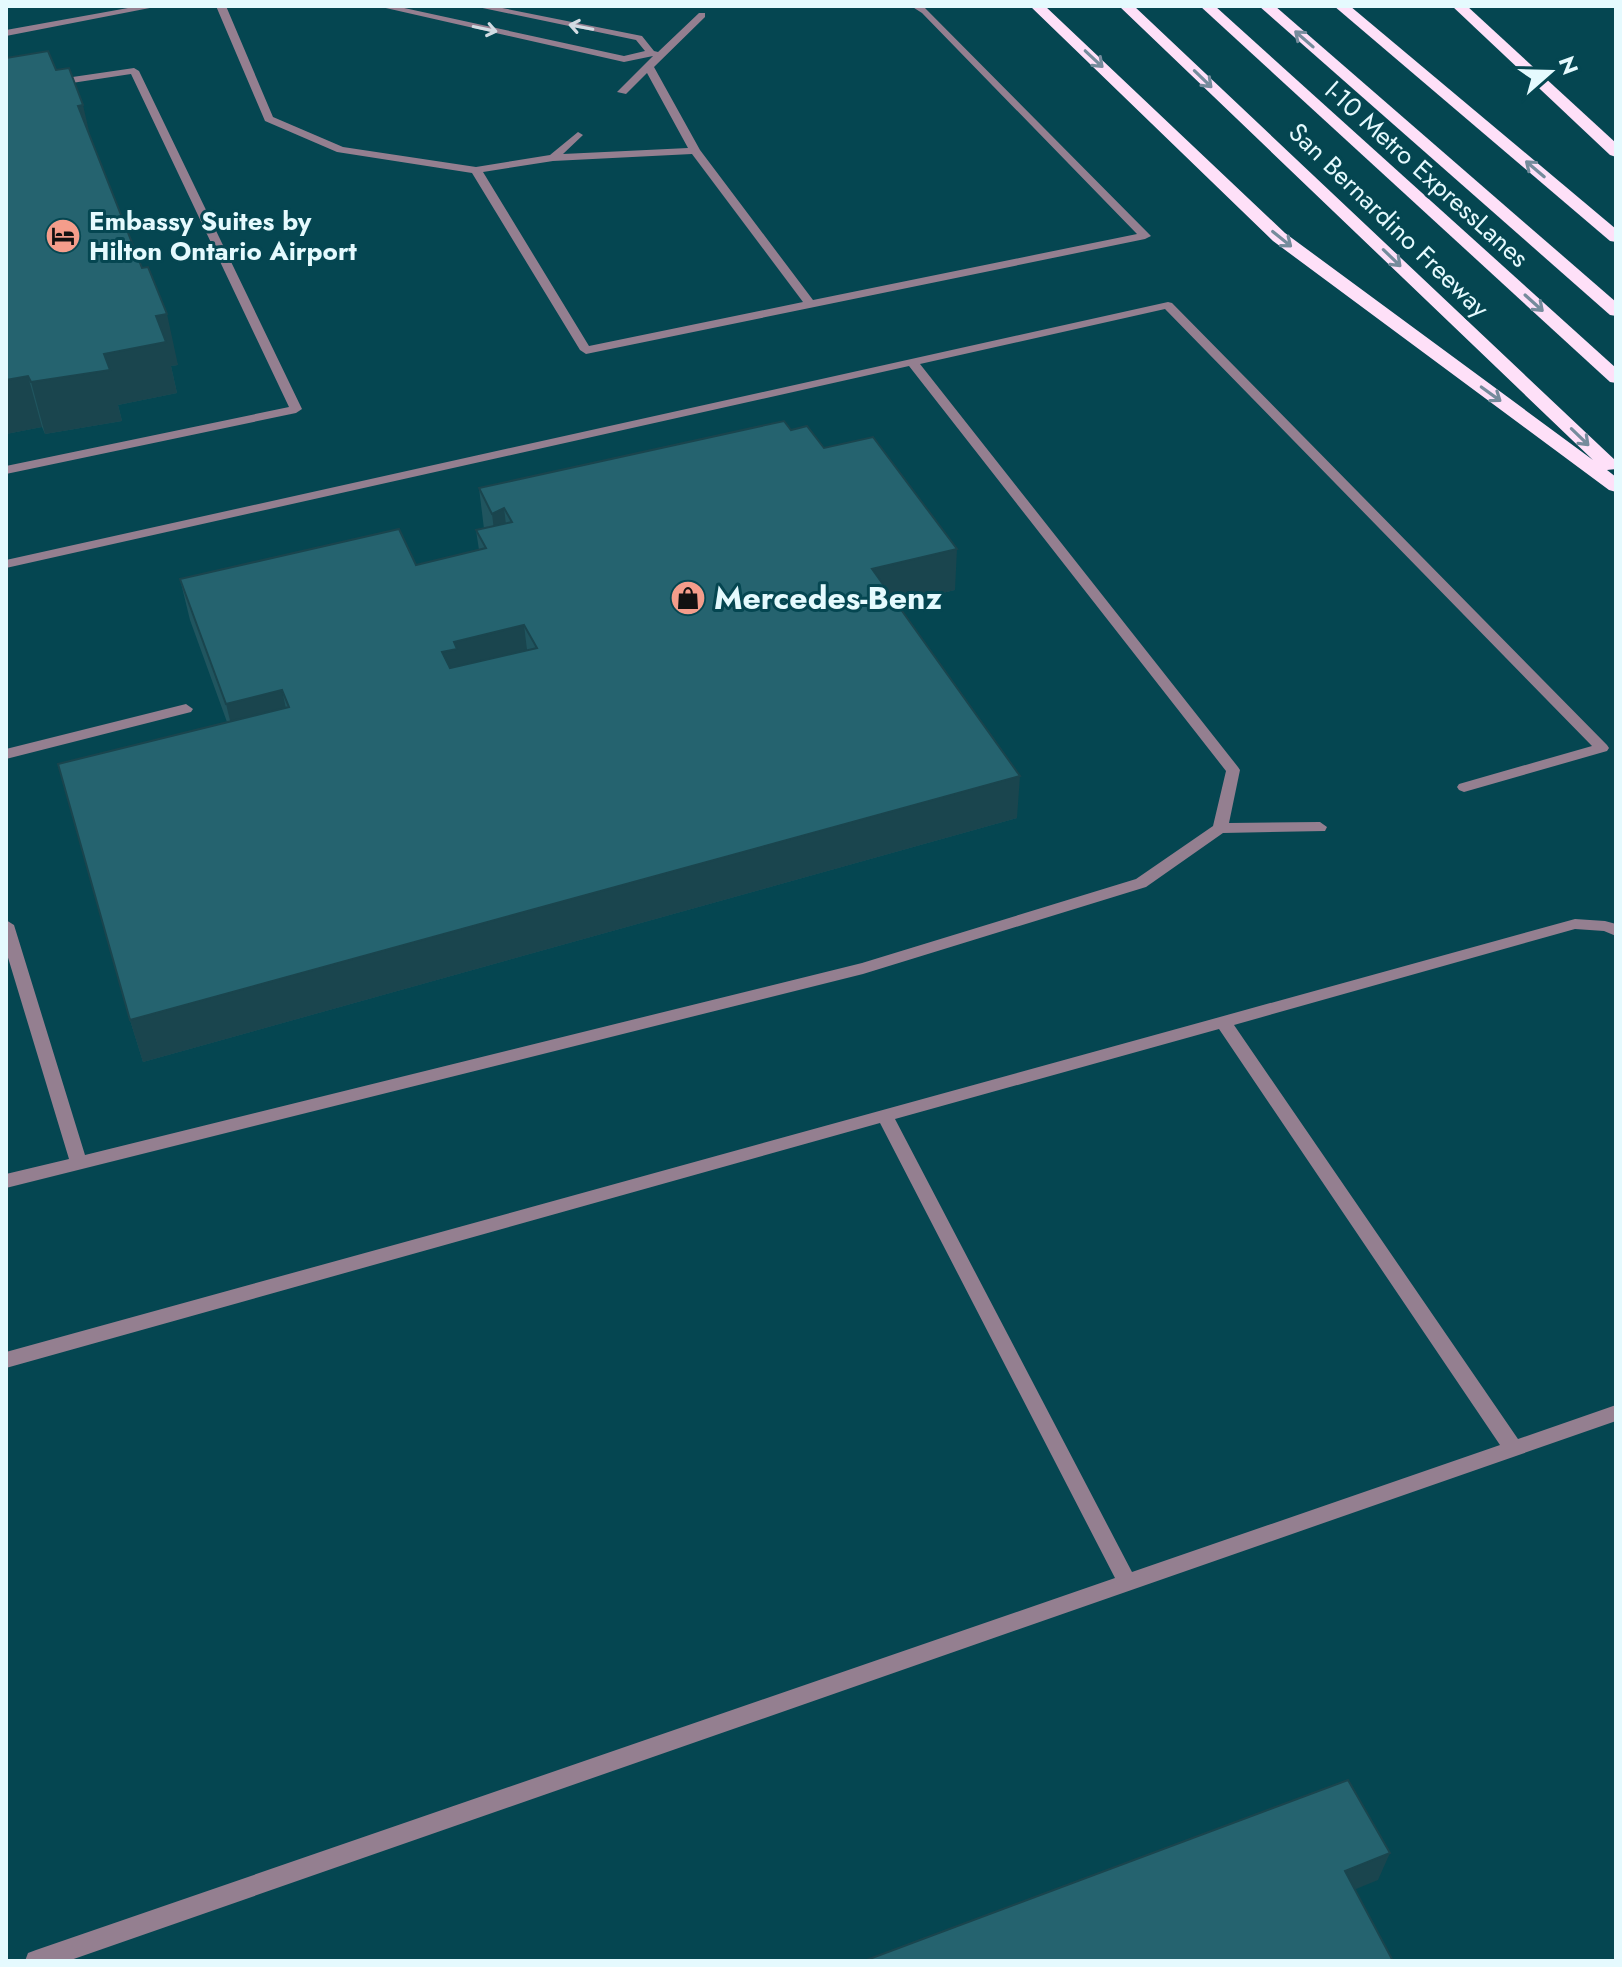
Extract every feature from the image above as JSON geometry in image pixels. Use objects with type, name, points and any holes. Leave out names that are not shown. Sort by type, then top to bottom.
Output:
[{"type":"highway","points":[[1037,6],[1279,237],[1616,486]]},
{"type":"highway","name":"San Bernardino Freeway","points":[[1126,6],[1616,471]]},
{"type":"highway","name":"I-10 Metro ExpressLanes","points":[[1207,6],[1616,378]]},
{"type":"highway","name":"I-10 Metro ExpressLanes","points":[[1266,6],[1616,311]]},
{"type":"highway","points":[[1341,6],[1616,237]]},
{"type":"highway","points":[[1459,6],[1616,152]]},
{"type":"highway","points":[[1576,204],[1616,246]]},
{"type":"lane","points":[[6,33],[119,10],[155,6]]},
{"type":"lane","points":[[221,6],[269,119],[341,150],[476,170],[553,158],[695,151]]},
{"type":"lane","points":[[382,6],[624,59],[656,54]]},
{"type":"lane","points":[[478,6],[639,38],[656,54]]},
{"type":"lane","points":[[476,170],[586,350],[1145,236],[925,11],[916,6]]},
{"type":"lane","points":[[622,92],[656,54],[702,15]]},
{"type":"lane","points":[[648,66],[695,151],[810,304]]},
{"type":"lane","points":[[6,470],[296,409],[134,71],[34,86]]},
{"type":"lane","points":[[553,158],[578,135]]},
{"type":"lane","points":[[6,564],[1168,305],[1602,748],[1464,787]]},
{"type":"lane","points":[[912,362],[1233,770],[1220,828]]},
{"type":"lane","points":[[6,754],[186,709]]},
{"type":"lane","points":[[6,1181],[863,968],[1141,883],[1220,828],[1320,827]]},
{"type":"lane","points":[[6,1360],[1575,924],[1616,930]]},
{"type":"lane","points":[[6,925],[79,1163]]},
{"type":"lane","points":[[1223,1022],[1513,1448]]},
{"type":"lane","points":[[885,1116],[1127,1582]]},
{"type":"lane","points":[[36,1961],[1616,1413]]},
{"type":"building","name":"Embassy Suites by Hilton Ontario Airport","points":[[48,51],[56,70],[69,68],[83,105],[78,106],[142,268],[148,267],[167,314],[156,316],[166,342],[104,354],[110,370],[31,382],[28,376],[6,380],[6,58]]},
{"type":"building","points":[[784,421],[791,430],[807,426],[824,448],[873,437],[957,549],[872,569],[1020,776],[130,1020],[58,764],[289,707],[282,690],[226,704],[180,579],[399,529],[416,565],[486,548],[476,530],[512,522],[504,508],[492,514],[479,488]],"holes":[[[524,625],[537,648],[450,668],[442,652],[457,649],[454,642]]]},
{"type":"building","points":[[1348,1780],[1390,1853],[1345,1871],[1393,1961],[864,1961]]},
{"type":"place","name":"Embassy Suites by Hilton Ontario Airport","points":[[63,236]]},
{"type":"place","name":"Mercedes-Benz","points":[[688,598]]}]
